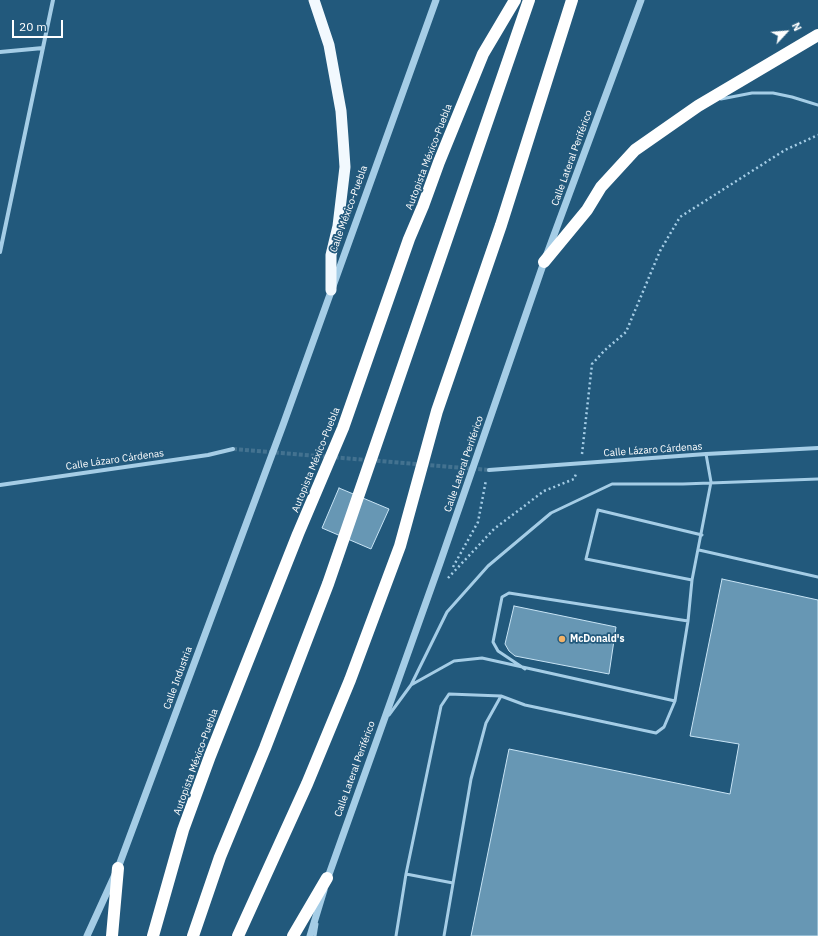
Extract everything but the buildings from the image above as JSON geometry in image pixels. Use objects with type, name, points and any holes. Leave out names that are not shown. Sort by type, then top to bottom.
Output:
[{"type":"highway","points":[[314,0],[329,45],[341,110],[345,168],[338,226],[331,254],[330,290]]},
{"type":"highway","name":"Autopista México-Puebla","points":[[153,936],[183,830],[210,756],[298,534],[343,428],[409,239],[483,54],[515,0]]},
{"type":"highway","points":[[194,936],[220,857],[265,748],[328,584],[529,0]]},
{"type":"highway","points":[[238,936],[307,784],[350,680],[400,546],[437,411],[501,225],[572,0]]},
{"type":"highway","points":[[544,262],[587,210],[601,187],[635,150],[698,106],[818,35]]},
{"type":"highway","points":[[112,936],[118,868]]},
{"type":"highway","points":[[293,936],[327,878]]},
{"type":"street","points":[[0,252],[53,0]]},
{"type":"street","name":"Calle México-Puebla","points":[[283,425],[330,290],[436,0]]},
{"type":"street","name":"Calle Lateral Periférico","points":[[310,936],[318,916],[327,878],[544,262],[641,0]]},
{"type":"street","points":[[0,52],[43,48]]},
{"type":"street","name":"Calle Industria","points":[[87,936],[118,868],[283,425]]},
{"type":"street","name":"Calle Lázaro Cárdenas","points":[[488,470],[706,454],[818,448]]},
{"type":"street","name":"Calle Lázaro Cárdenas","points":[[0,485],[208,455],[233,449]]},
{"type":"lane","points":[[698,106],[721,98],[752,93],[773,93],[792,97],[818,106]]},
{"type":"lane","points":[[396,936],[406,874],[441,706],[449,694],[501,696],[525,705],[656,733],[664,727],[674,701],[688,621],[692,580],[702,535],[711,482],[706,454]]},
{"type":"lane","points":[[383,722],[411,685],[447,612],[488,566],[552,513],[612,484],[683,484],[818,479]]},
{"type":"lane","points":[[692,580],[586,559],[598,510],[702,535]]},
{"type":"lane","points":[[699,550],[818,577]]},
{"type":"lane","points":[[525,669],[498,652],[493,642],[502,597],[509,593],[688,621]]},
{"type":"lane","points":[[411,685],[454,661],[482,658],[525,669],[674,701]]},
{"type":"lane","points":[[444,936],[473,772],[486,723],[501,696]]},
{"type":"lane","points":[[406,874],[453,883]]},
{"type":"lane","points":[[315,936],[318,916]]},
{"type":"path","points":[[488,470],[478,522],[445,582],[471,552],[494,529],[544,491],[574,479],[580,463],[592,364],[626,332],[660,251],[680,217],[786,150],[818,135]]},
{"type":"tunnel","points":[[233,449],[489,470]]},
{"type":"place","name":"McDonald's","points":[[562,639]]}]
